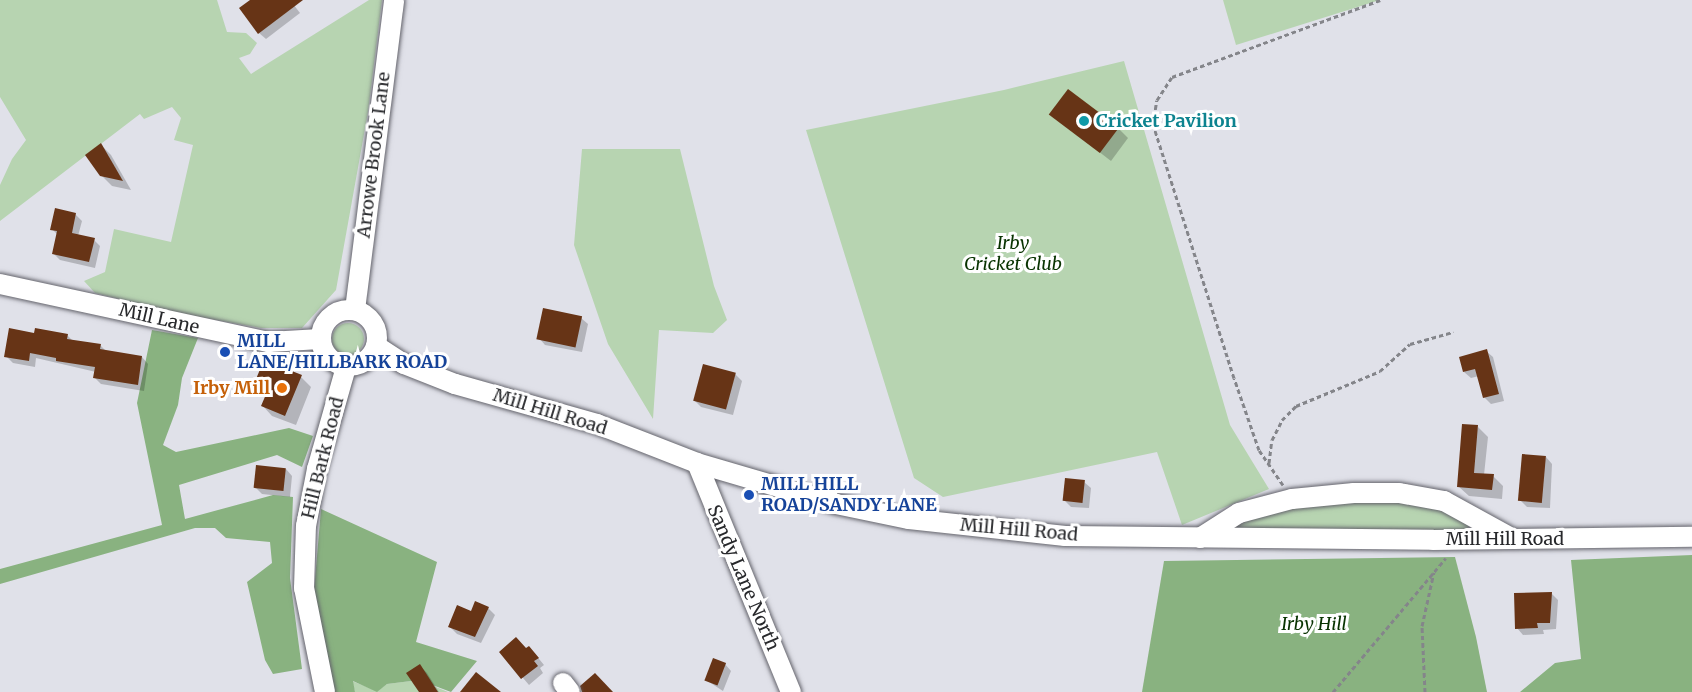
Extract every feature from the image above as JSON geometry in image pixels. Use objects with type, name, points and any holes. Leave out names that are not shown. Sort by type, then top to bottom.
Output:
[{"type":"street","name":"Arrowe Brook Lane","points":[[355,310],[394,0]]},
{"type":"street","name":"Mill Lane","points":[[0,284],[269,342],[320,339]]},
{"type":"street","points":[[355,310],[371,320],[375,330],[376,346],[367,360],[346,367],[327,357],[320,339],[331,316],[355,310]]},
{"type":"street","name":"Mill Hill Road","points":[[376,346],[404,364],[455,384],[597,424],[697,463],[836,504],[909,519],[1065,536],[1461,540],[1692,537]]},
{"type":"street","name":"Hill Bark Road","points":[[325,692],[304,588],[306,526],[317,469],[346,367]]},
{"type":"street","name":"Sandy Lane North","points":[[697,463],[791,692]]},
{"type":"street","points":[[1200,538],[1239,513],[1292,499],[1354,493],[1399,493],[1444,501],[1514,540]]},
{"type":"path","points":[[1292,499],[1259,450],[1234,378],[1153,124],[1157,100],[1172,77],[1380,0]]},
{"type":"path","points":[[1269,465],[1272,440],[1282,420],[1296,406],[1380,371],[1410,344],[1453,332]]},
{"type":"path","points":[[1333,692],[1461,540]]},
{"type":"path","points":[[1425,692],[1422,626],[1434,572]]},
{"type":"green space","points":[[0,0],[217,0],[227,32],[246,33],[257,43],[250,54],[239,58],[251,74],[369,0],[382,0],[368,112],[336,290],[302,328],[261,328],[176,313],[95,293],[84,281],[105,272],[114,229],[171,242],[193,145],[174,140],[181,118],[172,107],[144,119],[140,114],[0,221],[0,185],[12,159],[26,140],[0,97]]},
{"type":"green space","points":[[1223,0],[1380,0],[1236,45]]},
{"type":"green space","name":"Irby Cricket Club","points":[[1124,61],[1230,425],[1269,489],[1182,525],[1157,452],[943,497],[914,478],[806,130],[1004,90]]},
{"type":"green space","points":[[582,149],[680,149],[714,286],[727,320],[713,333],[659,330],[653,419],[608,344],[574,245]]},
{"type":"green space","points":[[348,323],[360,327],[364,339],[360,351],[348,355],[336,351],[332,339],[336,327]]},
{"type":"green space","points":[[152,330],[198,338],[182,378],[178,405],[163,445],[176,452],[289,428],[313,436],[302,467],[277,455],[179,485],[185,519],[273,495],[293,497],[290,578],[302,669],[273,674],[265,660],[247,582],[272,563],[270,542],[226,538],[215,528],[195,528],[0,584],[0,569],[162,525],[137,403]]},
{"type":"green space","points":[[1391,500],[1447,511],[1469,524],[1468,529],[1465,532],[1235,531],[1233,527],[1263,514],[1311,505]]},
{"type":"green space","points":[[321,509],[437,562],[416,642],[477,661],[451,692],[419,680],[387,684],[377,692],[353,681],[355,692],[332,692],[313,603]]},
{"type":"green space","points":[[1692,555],[1692,692],[1520,692],[1555,663],[1581,659],[1571,560]]},
{"type":"green space","name":"Irby Hill","points":[[1455,557],[1476,637],[1487,692],[1142,692],[1164,561]]},
{"type":"green space","points":[[419,680],[448,692],[355,692],[352,681],[377,691],[387,684]]},
{"type":"building","points":[[250,0],[303,0],[258,34],[239,8]]},
{"type":"building","name":"Cricket Pavilion","points":[[1068,89],[1119,128],[1100,153],[1049,115]]},
{"type":"building","points":[[101,143],[123,181],[100,176],[85,155]]},
{"type":"building","points":[[55,208],[76,213],[72,233],[95,238],[89,262],[52,254],[57,231],[50,230]]},
{"type":"building","points":[[543,308],[582,316],[575,348],[536,339]]},
{"type":"building","points":[[9,328],[34,333],[35,328],[68,334],[67,339],[101,344],[100,349],[142,356],[138,385],[93,378],[95,367],[56,361],[56,358],[30,353],[29,361],[4,357]]},
{"type":"building","points":[[1487,349],[1499,394],[1483,398],[1475,369],[1463,372],[1459,357]]},
{"type":"building","name":"Irby Mill","points":[[264,360],[302,375],[285,416],[261,406],[270,385],[256,379]]},
{"type":"building","points":[[703,364],[736,373],[726,410],[693,401]]},
{"type":"building","points":[[1462,424],[1478,425],[1474,473],[1494,474],[1492,490],[1457,487]]},
{"type":"building","points":[[1522,454],[1546,456],[1542,503],[1518,501]]},
{"type":"building","points":[[256,465],[286,468],[283,491],[254,488]]},
{"type":"building","points":[[1065,478],[1085,480],[1082,503],[1063,501]]},
{"type":"building","points":[[1552,592],[1550,623],[1537,623],[1538,628],[1515,629],[1514,593]]},
{"type":"building","points":[[475,601],[489,607],[475,637],[448,627],[457,605],[471,611]]},
{"type":"building","points":[[516,637],[526,648],[529,646],[539,658],[534,661],[538,666],[521,679],[499,652]]},
{"type":"building","points":[[713,658],[726,663],[717,685],[704,680]]},
{"type":"building","points":[[420,664],[438,692],[419,692],[406,673]]},
{"type":"building","points":[[476,672],[501,692],[460,692]]},
{"type":"building","points":[[595,673],[613,692],[582,692],[580,686]]},
{"type":"place","name":"Cricket Pavilion","points":[[1084,121]]},
{"type":"place","name":"MILL LANE/HILLBARK ROAD","points":[[225,352]]},
{"type":"place","name":"Irby Mill","points":[[282,388]]},
{"type":"place","name":"MILL HILL ROAD/SANDY LANE","points":[[749,495]]}]
